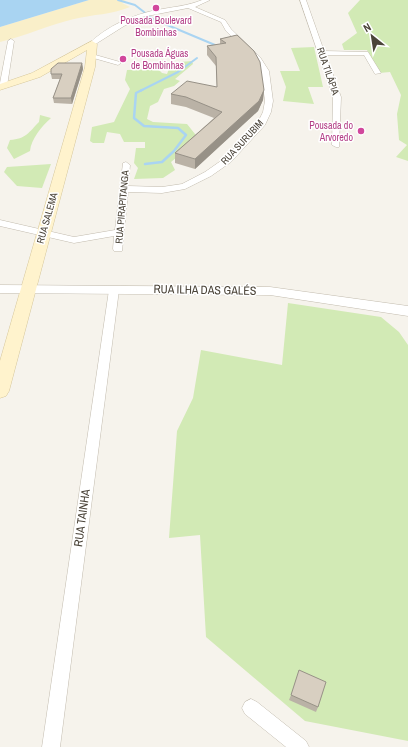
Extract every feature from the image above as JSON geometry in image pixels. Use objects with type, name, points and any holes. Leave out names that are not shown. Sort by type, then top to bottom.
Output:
[{"type":"main road","points":[[2,86],[36,76],[92,50]]},
{"type":"main road","name":"RUA SALEMA","points":[[0,391],[92,50]]},
{"type":"street","points":[[118,63],[92,50],[122,24],[142,15],[190,7],[206,0]]},
{"type":"street","name":"RUA TILÁPIA","points":[[303,0],[337,97],[336,145]]},
{"type":"street","name":"RUA SURUBIM","points":[[123,189],[162,190],[174,188],[185,186],[208,174],[228,160],[262,123],[268,112],[269,101],[265,71],[258,58],[228,30],[223,21],[190,7]]},
{"type":"street","points":[[2,86],[11,41]]},
{"type":"street","points":[[321,53],[366,53],[377,73]]},
{"type":"street","name":"RUA PIRAPITANGA","points":[[118,249],[126,165]]},
{"type":"street","points":[[0,223],[42,234],[74,240],[120,232]]},
{"type":"street","name":"RUA ILHA DAS GALÉS","points":[[0,289],[270,291],[408,311]]},
{"type":"street","name":"RUA TAINHA","points":[[51,747],[114,290]]},
{"type":"street","points":[[251,708],[300,747]]},
{"type":"green space","points":[[360,0],[408,0],[408,161],[396,157],[407,145],[399,140],[397,114],[401,95],[390,72],[379,73],[367,50],[344,50],[342,44],[357,33],[348,13]]},
{"type":"green space","points":[[314,47],[323,87],[308,87],[314,104],[283,101],[286,87],[280,71],[300,71],[291,48]]},
{"type":"green space","points":[[192,61],[193,64],[175,79],[180,81],[174,86],[164,89],[158,102],[150,106],[147,119],[153,122],[187,124],[199,139],[171,162],[175,170],[163,178],[134,179],[138,168],[134,163],[136,148],[145,148],[145,142],[124,142],[120,134],[107,132],[104,143],[93,143],[90,141],[92,127],[114,122],[130,89],[125,80],[127,70],[158,69],[162,73],[167,74],[169,69],[180,62]]},
{"type":"green space","points":[[40,115],[51,118],[32,142],[30,151],[14,159],[7,148],[10,140],[24,137],[39,122]]},
{"type":"green space","points":[[51,164],[42,188],[17,186],[4,172],[7,167]]},
{"type":"green space","points":[[288,303],[381,317],[399,332],[408,345],[408,741],[305,721],[206,637],[200,535],[169,538],[177,431],[193,398],[201,350],[282,365]]},
{"type":"sand","points":[[89,0],[124,0],[126,1],[122,3],[130,7],[116,12],[65,21],[0,42],[0,27]]},
{"type":"water","points":[[0,0],[89,0],[0,27]]},
{"type":"building","points":[[237,35],[254,51],[260,62],[264,90],[259,101],[195,159],[175,153],[222,112],[186,97],[171,94],[187,81],[217,87],[216,57],[207,46],[226,43],[220,39]]},
{"type":"building","points":[[58,63],[82,63],[71,98],[53,98],[62,74],[51,74],[51,69]]},
{"type":"building","points":[[299,670],[326,682],[318,707],[291,695]]},
{"type":"waterway","points":[[118,0],[135,5],[153,19],[215,45],[211,49]]},
{"type":"waterway","points":[[145,164],[162,162],[174,151],[186,135],[178,128],[144,126],[134,118],[136,93],[178,72],[197,58]]},
{"type":"place","name":"Pousada Boulevard Bombinhas","points":[[156,8]]},
{"type":"place","name":"Pousada Águas de Bombinhas","points":[[123,59]]},
{"type":"place","name":"Pousada do Arvoredo","points":[[361,131]]}]
